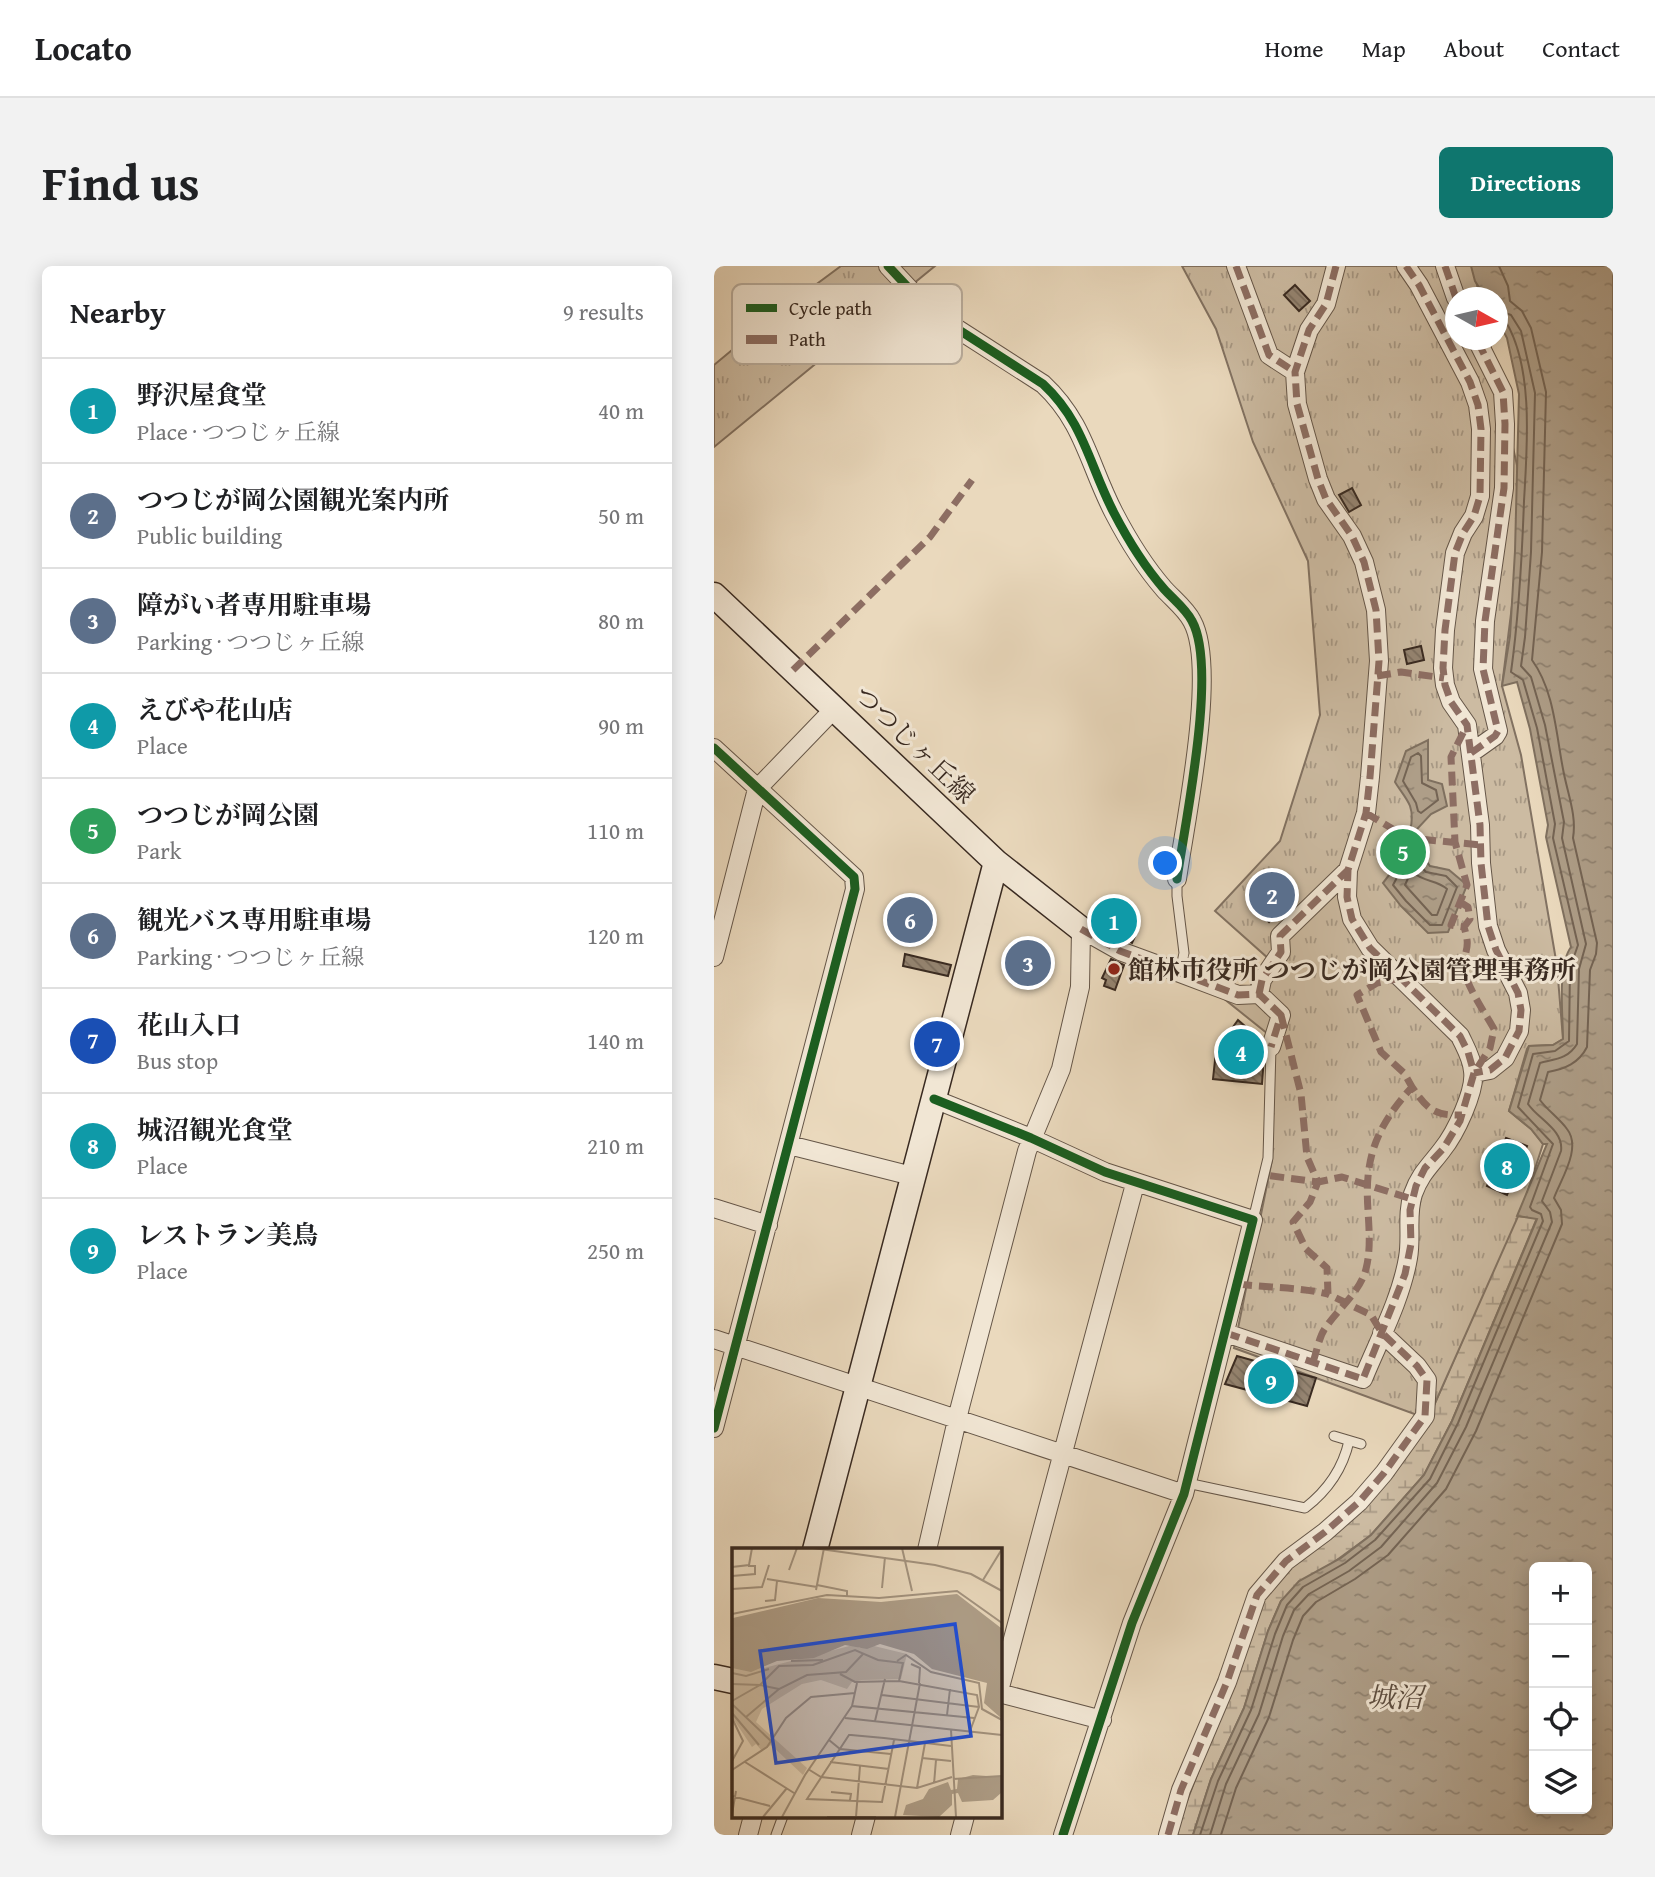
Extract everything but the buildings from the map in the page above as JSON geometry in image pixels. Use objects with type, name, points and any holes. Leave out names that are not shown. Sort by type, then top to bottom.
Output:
[{"type":"street","points":[[888,266],[905,284]]},
{"type":"street","points":[[1236,266],[1269,355],[1295,372]]},
{"type":"street","points":[[1226,1332],[1363,1379],[1405,1273],[1410,1244],[1410,1210],[1416,1186],[1424,1168],[1443,1149],[1460,1121],[1474,1073],[1460,1036],[1370,948],[1352,919],[1347,897],[1348,870],[1359,843],[1366,813],[1379,662],[1376,610],[1364,562],[1352,536],[1326,499],[1318,479],[1297,404],[1295,372],[1309,330],[1326,303],[1336,266]]},
{"type":"street","points":[[1406,266],[1419,285],[1470,382],[1478,405],[1481,429],[1480,496],[1474,516],[1455,553],[1443,668],[1451,702],[1467,725],[1471,753],[1478,909],[1518,993],[1521,1021],[1514,1043],[1505,1058],[1490,1070],[1474,1073]]},
{"type":"street","points":[[1445,266],[1452,287]]},
{"type":"street","points":[[962,332],[1043,384],[1057,397],[1072,417],[1101,487],[1127,538],[1162,587],[1192,619],[1200,641],[1201,712],[1177,879]]},
{"type":"street","points":[[1471,753],[1498,731],[1483,669],[1485,621],[1504,488],[1503,392],[1482,350]]},
{"type":"street","name":"つつじヶ丘線","points":[[714,595],[996,862],[1080,929]]},
{"type":"street","points":[[714,957],[757,789],[835,708]]},
{"type":"street","points":[[714,748],[854,877],[855,889],[714,1428]]},
{"type":"street","points":[[816,1548],[996,862]]},
{"type":"street","points":[[1259,994],[1262,980],[1281,952],[1280,936],[1348,870]]},
{"type":"street","points":[[927,1548],[957,1418],[1031,1138],[1041,1119],[1063,1057],[1080,987],[1080,929],[1120,951],[1238,995],[1259,994],[1281,1015],[1271,1047]]},
{"type":"street","points":[[934,1099],[1135,1184],[1253,1220],[1185,1489],[1132,1623],[1063,1835]]},
{"type":"street","points":[[789,1144],[912,1176]]},
{"type":"street","points":[[1001,1685],[1135,1184]]},
{"type":"street","points":[[714,1208],[768,1225]]},
{"type":"street","points":[[1168,1835],[1181,1790],[1227,1682],[1257,1595],[1286,1561],[1359,1502],[1384,1473],[1425,1416],[1427,1380],[1417,1366],[1382,1333]]},
{"type":"street","points":[[714,1339],[1063,1454],[1185,1489]]},
{"type":"street","points":[[714,1677],[732,1681]]},
{"type":"street","points":[[1001,1693],[1102,1720]]},
{"type":"street","points":[[861,1835],[865,1818]]},
{"type":"street","points":[[960,1835],[964,1818]]},
{"type":"lane","points":[[1177,879],[1184,953],[1180,973]]},
{"type":"lane","points":[[1253,1220],[1268,1158],[1271,1047]]},
{"type":"lane","points":[[1334,1436],[1361,1444]]},
{"type":"lane","points":[[1185,1489],[1305,1508],[1325,1492],[1346,1454],[1349,1441]]},
{"type":"lane","points":[[776,1835],[782,1818]]},
{"type":"green space","points":[[841,266],[935,266],[913,284],[817,284]]},
{"type":"green space","points":[[1182,266],[1474,266],[1477,287],[1445,287],[1445,350],[1491,350],[1525,501],[1502,686],[1521,755],[1557,966],[1563,1039],[1553,1045],[1529,1046],[1527,1049],[1509,1111],[1531,1129],[1543,1144],[1524,1203],[1428,1419],[1234,1348],[1272,1160],[1273,1038],[1223,998],[1230,983],[1248,989],[1270,960],[1215,911],[1280,841],[1320,715],[1308,561],[1253,442],[1216,329]]},
{"type":"green space","points":[[732,350],[732,364],[815,364],[714,447],[714,365]]},
{"type":"green space","points":[[1517,1216],[1537,1218],[1452,1421],[1424,1475],[1371,1535],[1281,1601],[1268,1631],[1244,1708],[1211,1779],[1193,1835],[1174,1835],[1268,1589],[1428,1419]]},
{"type":"water","name":"城沼","points":[[1471,266],[1613,266],[1613,1835],[1193,1835],[1211,1779],[1244,1708],[1268,1631],[1281,1601],[1299,1581],[1341,1558],[1371,1535],[1424,1475],[1452,1421],[1537,1219],[1517,1216],[1547,1144],[1543,1144],[1531,1129],[1509,1111],[1529,1046],[1553,1045],[1563,1039],[1562,978],[1571,947],[1546,837],[1548,825],[1530,729],[1517,682],[1502,686],[1510,636],[1515,551],[1519,394],[1508,343],[1508,287],[1479,287]]},
{"type":"water","points":[[1428,740],[1428,780],[1442,784],[1447,806],[1431,814],[1417,829],[1418,850],[1430,866],[1449,870],[1467,885],[1448,932],[1428,933],[1383,883],[1405,847],[1411,825],[1410,806],[1395,782],[1406,751]]},
{"type":"marked path","points":[[1236,266],[1269,355],[1295,372]]},
{"type":"marked path","points":[[1336,266],[1326,304],[1309,330],[1295,372],[1297,404],[1318,479],[1326,499],[1352,536],[1364,562],[1376,610],[1379,661],[1370,777],[1366,813],[1348,870],[1347,897],[1352,919],[1370,948],[1460,1036],[1474,1073]]},
{"type":"marked path","points":[[1406,266],[1419,285],[1470,382],[1478,405],[1481,429],[1480,496],[1474,516],[1455,553],[1443,668],[1451,702],[1467,725],[1480,825],[1488,926],[1496,950],[1518,993],[1521,1010],[1519,1031],[1505,1058],[1490,1070],[1474,1073]]},
{"type":"marked path","points":[[1445,266],[1452,287]]},
{"type":"marked path","points":[[1471,753],[1498,731],[1483,669],[1485,621],[1504,488],[1505,424],[1503,392],[1482,350]]},
{"type":"marked path","points":[[793,670],[930,537],[972,480]]},
{"type":"marked path","points":[[1377,676],[1401,672],[1444,678]]},
{"type":"marked path","points":[[1460,902],[1468,907],[1470,919],[1464,927],[1451,925],[1467,885],[1455,842],[1451,757],[1467,725]]},
{"type":"marked path","points":[[1366,813],[1408,838],[1481,845]]},
{"type":"marked path","points":[[1259,994],[1262,980],[1281,952],[1280,936],[1348,870]]},
{"type":"marked path","points":[[1226,1333],[1363,1379],[1405,1274],[1411,1244],[1410,1210],[1416,1186],[1425,1168],[1443,1149],[1460,1121],[1474,1073],[1490,1048],[1494,1029],[1471,989],[1465,972],[1467,944],[1464,927]]},
{"type":"marked path","points":[[1081,929],[1120,951],[1238,995],[1259,994],[1281,1015],[1271,1047]]},
{"type":"marked path","points":[[1401,978],[1377,983],[1357,995],[1381,1052],[1404,1073],[1412,1087]]},
{"type":"marked path","points":[[1281,1015],[1301,1094],[1307,1157],[1318,1182],[1342,1177],[1412,1199]]},
{"type":"marked path","points":[[1313,1362],[1324,1331],[1354,1292],[1366,1269],[1369,1247],[1368,1174],[1375,1143],[1390,1115],[1412,1087],[1432,1110],[1462,1115]]},
{"type":"marked path","points":[[1168,1835],[1181,1790],[1227,1682],[1257,1595],[1286,1561],[1359,1502],[1384,1473],[1425,1416],[1427,1380],[1417,1366],[1382,1333],[1371,1315],[1328,1294],[1327,1268],[1306,1249],[1293,1222],[1310,1202],[1318,1182],[1264,1175]]},
{"type":"marked path","points":[[1238,1284],[1328,1294]]},
{"type":"cycle path","points":[[888,266],[905,284]]},
{"type":"cycle path","points":[[962,332],[1043,384],[1057,398],[1077,429],[1105,495],[1131,543],[1164,589],[1192,621],[1199,643],[1201,708],[1177,879]]},
{"type":"cycle path","points":[[714,748],[854,877],[855,889],[714,1428]]},
{"type":"cycle path","points":[[934,1099],[1031,1138],[1105,1172],[1253,1220],[1184,1494],[1132,1623],[1063,1835]]},
{"type":"place","name":"つつじが岡公園","points":[[1403,852]]},
{"type":"place","name":"つつじが岡公園観光案内所","points":[[1272,895]]},
{"type":"place","name":"観光バス専用駐車場","points":[[910,920]]},
{"type":"place","name":"野沢屋食堂","points":[[1114,921]]},
{"type":"place","name":"障がい者専用駐車場","points":[[1028,963]]},
{"type":"place","name":"館林市役所 つつじが岡公園管理事務所","points":[[1114,969]]},
{"type":"place","name":"花山入口","points":[[937,1044]]},
{"type":"place","name":"えびや花山店","points":[[1241,1052]]},
{"type":"place","name":"城沼観光食堂","points":[[1507,1166]]},
{"type":"place","name":"レストラン美鳥","points":[[1271,1381]]}]
